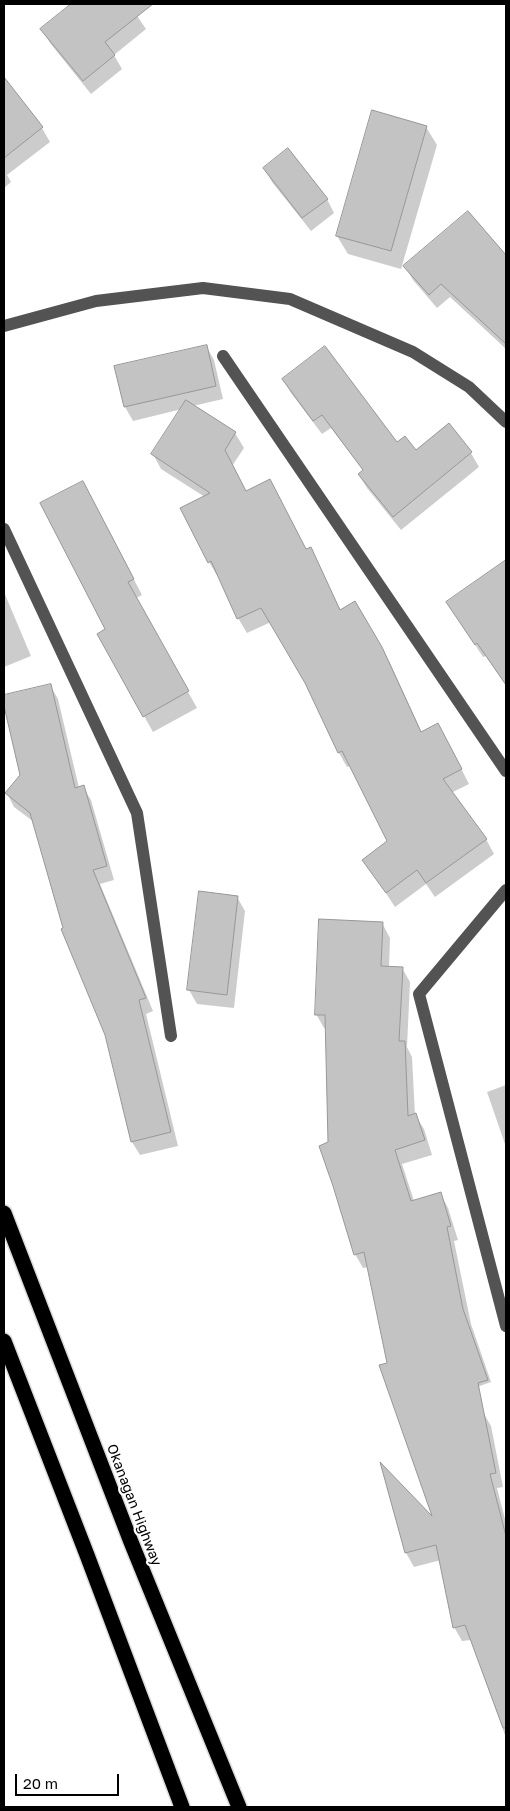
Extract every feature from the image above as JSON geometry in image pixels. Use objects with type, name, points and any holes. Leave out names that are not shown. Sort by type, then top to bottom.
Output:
[{"type":"highway","name":"Okanagan Highway","points":[[4,1213],[131,1542],[239,1807]]},
{"type":"highway","points":[[4,1341],[182,1807]]},
{"type":"lane","points":[[4,326],[96,301],[203,288],[290,299],[413,352],[469,387],[506,422]]},
{"type":"lane","points":[[223,356],[506,771]]},
{"type":"lane","points":[[4,529],[137,813],[171,1036]]},
{"type":"lane","points":[[506,890],[419,994],[506,1326]]},
{"type":"building","points":[[71,4],[153,4],[105,42],[115,55],[83,81],[40,29]]},
{"type":"building","points":[[4,77],[43,127],[4,158]]},
{"type":"building","points":[[372,110],[427,126],[391,251],[336,236]]},
{"type":"building","points":[[288,148],[328,199],[302,218],[263,168]]},
{"type":"building","points":[[468,211],[506,255],[506,344],[441,284],[429,295],[403,266]]},
{"type":"building","points":[[207,345],[216,386],[124,407],[114,366]]},
{"type":"building","points":[[325,346],[397,442],[405,436],[416,450],[449,423],[472,452],[393,517],[358,474],[363,470],[322,415],[313,421],[282,379]]},
{"type":"building","points":[[186,400],[236,432],[225,450],[246,491],[270,479],[306,549],[311,547],[340,610],[355,601],[382,647],[421,732],[438,723],[462,769],[443,779],[487,839],[426,883],[417,870],[386,893],[362,860],[387,841],[342,751],[338,753],[305,683],[261,608],[237,619],[211,561],[208,563],[180,508],[210,493],[151,454]]},
{"type":"building","points":[[83,481],[134,579],[128,582],[189,691],[143,717],[97,634],[105,629],[40,503]]},
{"type":"building","points":[[506,560],[506,685],[477,643],[475,645],[446,602]]},
{"type":"building","points":[[51,684],[75,788],[84,785],[107,866],[93,870],[146,998],[139,1000],[171,1132],[131,1142],[105,1035],[61,929],[63,928],[30,813],[5,793],[20,775],[4,706],[4,695]]},
{"type":"building","points":[[199,891],[238,896],[227,995],[187,990]]},
{"type":"building","points":[[319,919],[383,922],[381,966],[403,967],[399,1041],[405,1041],[408,1116],[416,1113],[425,1140],[395,1150],[411,1201],[441,1192],[451,1226],[447,1227],[463,1309],[488,1380],[478,1383],[496,1473],[490,1474],[506,1536],[506,1728],[503,1728],[465,1625],[453,1628],[436,1545],[405,1553],[380,1462],[432,1516],[379,1365],[387,1363],[364,1252],[354,1255],[319,1146],[328,1142],[325,1015],[315,1015]]}]
